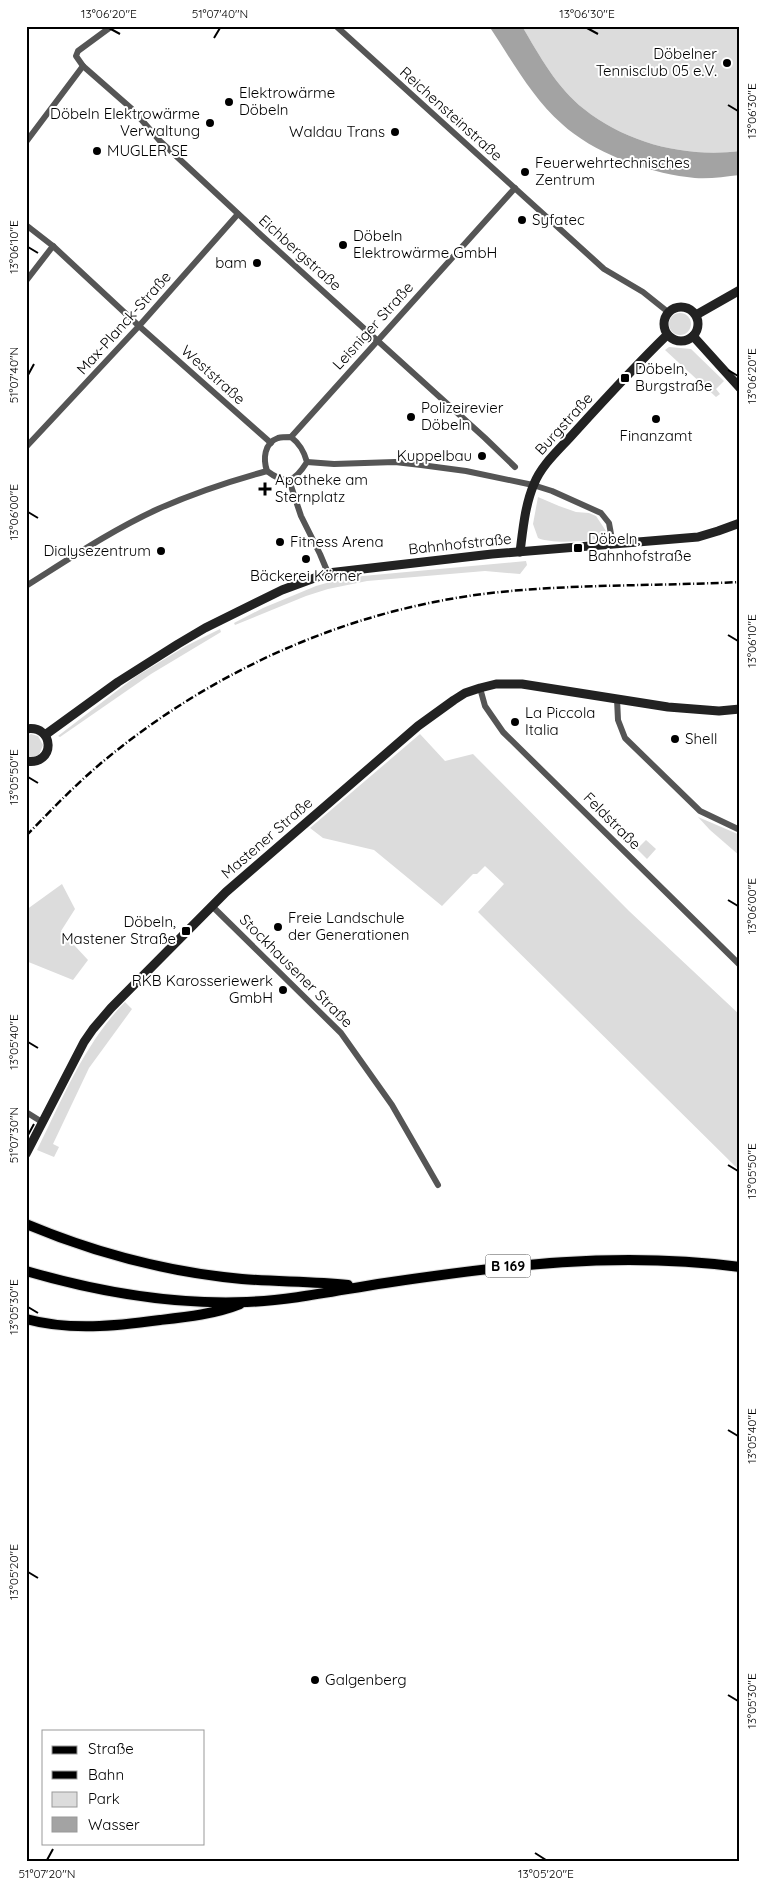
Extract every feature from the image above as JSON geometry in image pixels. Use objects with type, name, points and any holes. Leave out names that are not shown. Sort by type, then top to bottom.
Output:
[{"type":"main road","points":[[696,315],[740,290]]},
{"type":"main road","points":[[675,307],[690,309],[696,315],[698,328],[693,336],[686,341],[678,342],[667,335],[663,323],[668,312],[675,307]]},
{"type":"main road","name":"Burgstraße","points":[[520,552],[527,505],[533,485],[549,461],[607,396],[667,335]]},
{"type":"main road","points":[[693,336],[740,388]]},
{"type":"main road","name":"Bahnhofstraße","points":[[45,735],[118,682],[178,644],[282,590],[328,574],[341,571],[520,552],[698,537],[718,532],[740,523]]},
{"type":"main road","name":"Mastener Straße","points":[[26,1154],[75,1059],[93,1029],[123,996],[212,906],[258,864],[418,726],[454,700],[480,688],[496,684],[522,684],[700,710],[740,709]]},
{"type":"main road","points":[[26,729],[38,729],[45,735],[48,742],[46,754],[38,761],[26,761]]},
{"type":"main road","points":[[26,1224],[83,1246],[167,1268],[243,1279],[327,1282],[362,1286]]},
{"type":"main road","name":"B 169","points":[[26,1271],[88,1287],[155,1298],[200,1302],[246,1302],[500,1267],[573,1261],[656,1259],[740,1267]]},
{"type":"main road","points":[[26,1319],[70,1326],[105,1327],[184,1317],[228,1309],[246,1302]]},
{"type":"street","name":"Eichbergstraße","points":[[112,26],[78,51],[76,56],[84,66],[132,110],[155,136],[238,214],[515,467]]},
{"type":"street","name":"Reichensteinstraße","points":[[336,26],[604,269],[643,292],[668,312]]},
{"type":"street","points":[[26,142],[84,66]]},
{"type":"street","name":"Leisniger Straße","points":[[291,437],[515,188]]},
{"type":"street","name":"Max-Planck-Straße","points":[[26,448],[139,326],[238,214]]},
{"type":"street","name":"Weststraße","points":[[26,225],[53,246],[139,326],[271,443]]},
{"type":"street","points":[[26,281],[53,246]]},
{"type":"street","points":[[291,437],[299,443],[305,453],[307,462],[299,475],[289,480],[277,479],[267,471],[265,454],[271,443],[279,438],[291,437]]},
{"type":"street","points":[[307,462],[334,464],[395,462],[421,464],[533,485],[552,491],[601,513],[609,522],[612,545]]},
{"type":"street","points":[[27,585],[91,545],[158,509],[226,482],[267,471]]},
{"type":"street","points":[[289,480],[301,516],[328,574]]},
{"type":"street","name":"Feldstraße","points":[[480,688],[485,706],[504,732],[740,964]]},
{"type":"street","points":[[617,699],[618,720],[625,738],[700,811],[740,830]]},
{"type":"street","name":"Stockhausener Straße","points":[[212,906],[341,1032],[392,1105],[438,1185]]},
{"type":"street","points":[[26,1112],[42,1122]]},
{"type":"green space","points":[[522,26],[740,26],[740,151],[720,153],[678,150],[638,139],[618,131],[574,101],[549,70]]},
{"type":"green space","points":[[680,313],[688,316],[691,324],[688,332],[680,335],[672,332],[669,324],[672,316]]},
{"type":"green space","points":[[669,347],[691,349],[724,381],[716,389],[720,394],[716,397],[665,350]]},
{"type":"green space","points":[[538,497],[576,512],[589,513],[596,516],[606,531],[604,537],[571,542],[538,538],[533,524]]},
{"type":"green space","points":[[526,561],[527,565],[520,574],[485,571],[367,581],[328,589],[235,625],[234,623],[263,608],[330,582],[363,576]]},
{"type":"green space","points":[[220,629],[221,632],[151,674],[60,737],[58,736],[135,677],[186,646]]},
{"type":"green space","points":[[31,734],[38,736],[43,745],[39,755],[32,757],[26,755],[26,736]]},
{"type":"green space","points":[[420,734],[445,761],[473,754],[629,911],[740,1015],[740,1171],[478,912],[504,884],[485,866],[477,874],[473,874],[442,906],[374,850],[323,838],[310,828]]},
{"type":"green space","points":[[698,817],[740,835],[740,856],[710,830]]},
{"type":"green space","points":[[646,840],[656,849],[647,859],[637,849]]},
{"type":"green space","points":[[62,884],[75,909],[61,931],[88,960],[73,980],[26,961],[26,910]]},
{"type":"green space","points":[[125,1002],[132,1009],[89,1068],[53,1144],[59,1147],[54,1157],[37,1150],[75,1072],[98,1036]]},
{"type":"water","points":[[489,26],[522,26],[549,70],[565,91],[574,101],[601,121],[618,131],[638,139],[678,150],[720,153],[740,151],[740,175],[693,178],[654,171],[620,159],[588,143],[574,134],[551,114],[522,78]]},
{"type":"railway","points":[[26,836],[85,777],[106,759],[149,726],[194,696],[242,670],[291,647],[341,627],[393,611],[446,600],[500,592],[590,586],[740,582]]},
{"type":"place","name":"Döbelner Tennisclub 05 e.V.","points":[[727,63]]},
{"type":"place","name":"Elektrowärme Döbeln","points":[[229,102]]},
{"type":"place","name":"Döbeln Elektrowärme Verwaltung","points":[[210,123]]},
{"type":"place","name":"Waldau Trans","points":[[395,132]]},
{"type":"place","name":"MUGLER SE","points":[[97,151]]},
{"type":"place","name":"Feuerwehrtechnisches Zentrum","points":[[525,172]]},
{"type":"place","name":"Syfatec","points":[[522,220]]},
{"type":"place","name":"Döbeln Elektrowärme GmbH","points":[[343,245]]},
{"type":"place","name":"bam","points":[[257,263]]},
{"type":"place","name":"Döbeln, Burgstraße","points":[[625,378]]},
{"type":"place","name":"Polizeirevier Döbeln","points":[[411,417]]},
{"type":"place","name":"Finanzamt","points":[[656,419]]},
{"type":"place","name":"Kuppelbau","points":[[482,456]]},
{"type":"place","name":"Apotheke am Sternplatz","points":[[265,489]]},
{"type":"place","name":"Fitness Arena","points":[[280,542]]},
{"type":"place","name":"Döbeln, Bahnhofstraße","points":[[578,548]]},
{"type":"place","name":"Dialysezentrum","points":[[161,551]]},
{"type":"place","name":"Bäckerei Körner","points":[[306,559]]},
{"type":"place","name":"La Piccola Italia","points":[[515,722]]},
{"type":"place","name":"Shell","points":[[675,739]]},
{"type":"place","name":"Freie Landschule der Generationen","points":[[278,927]]},
{"type":"place","name":"Döbeln, Mastener Straße","points":[[186,931]]},
{"type":"place","name":"RKB Karosseriewerk GmbH","points":[[283,990]]},
{"type":"place","name":"Galgenberg","points":[[315,1680]]}]
